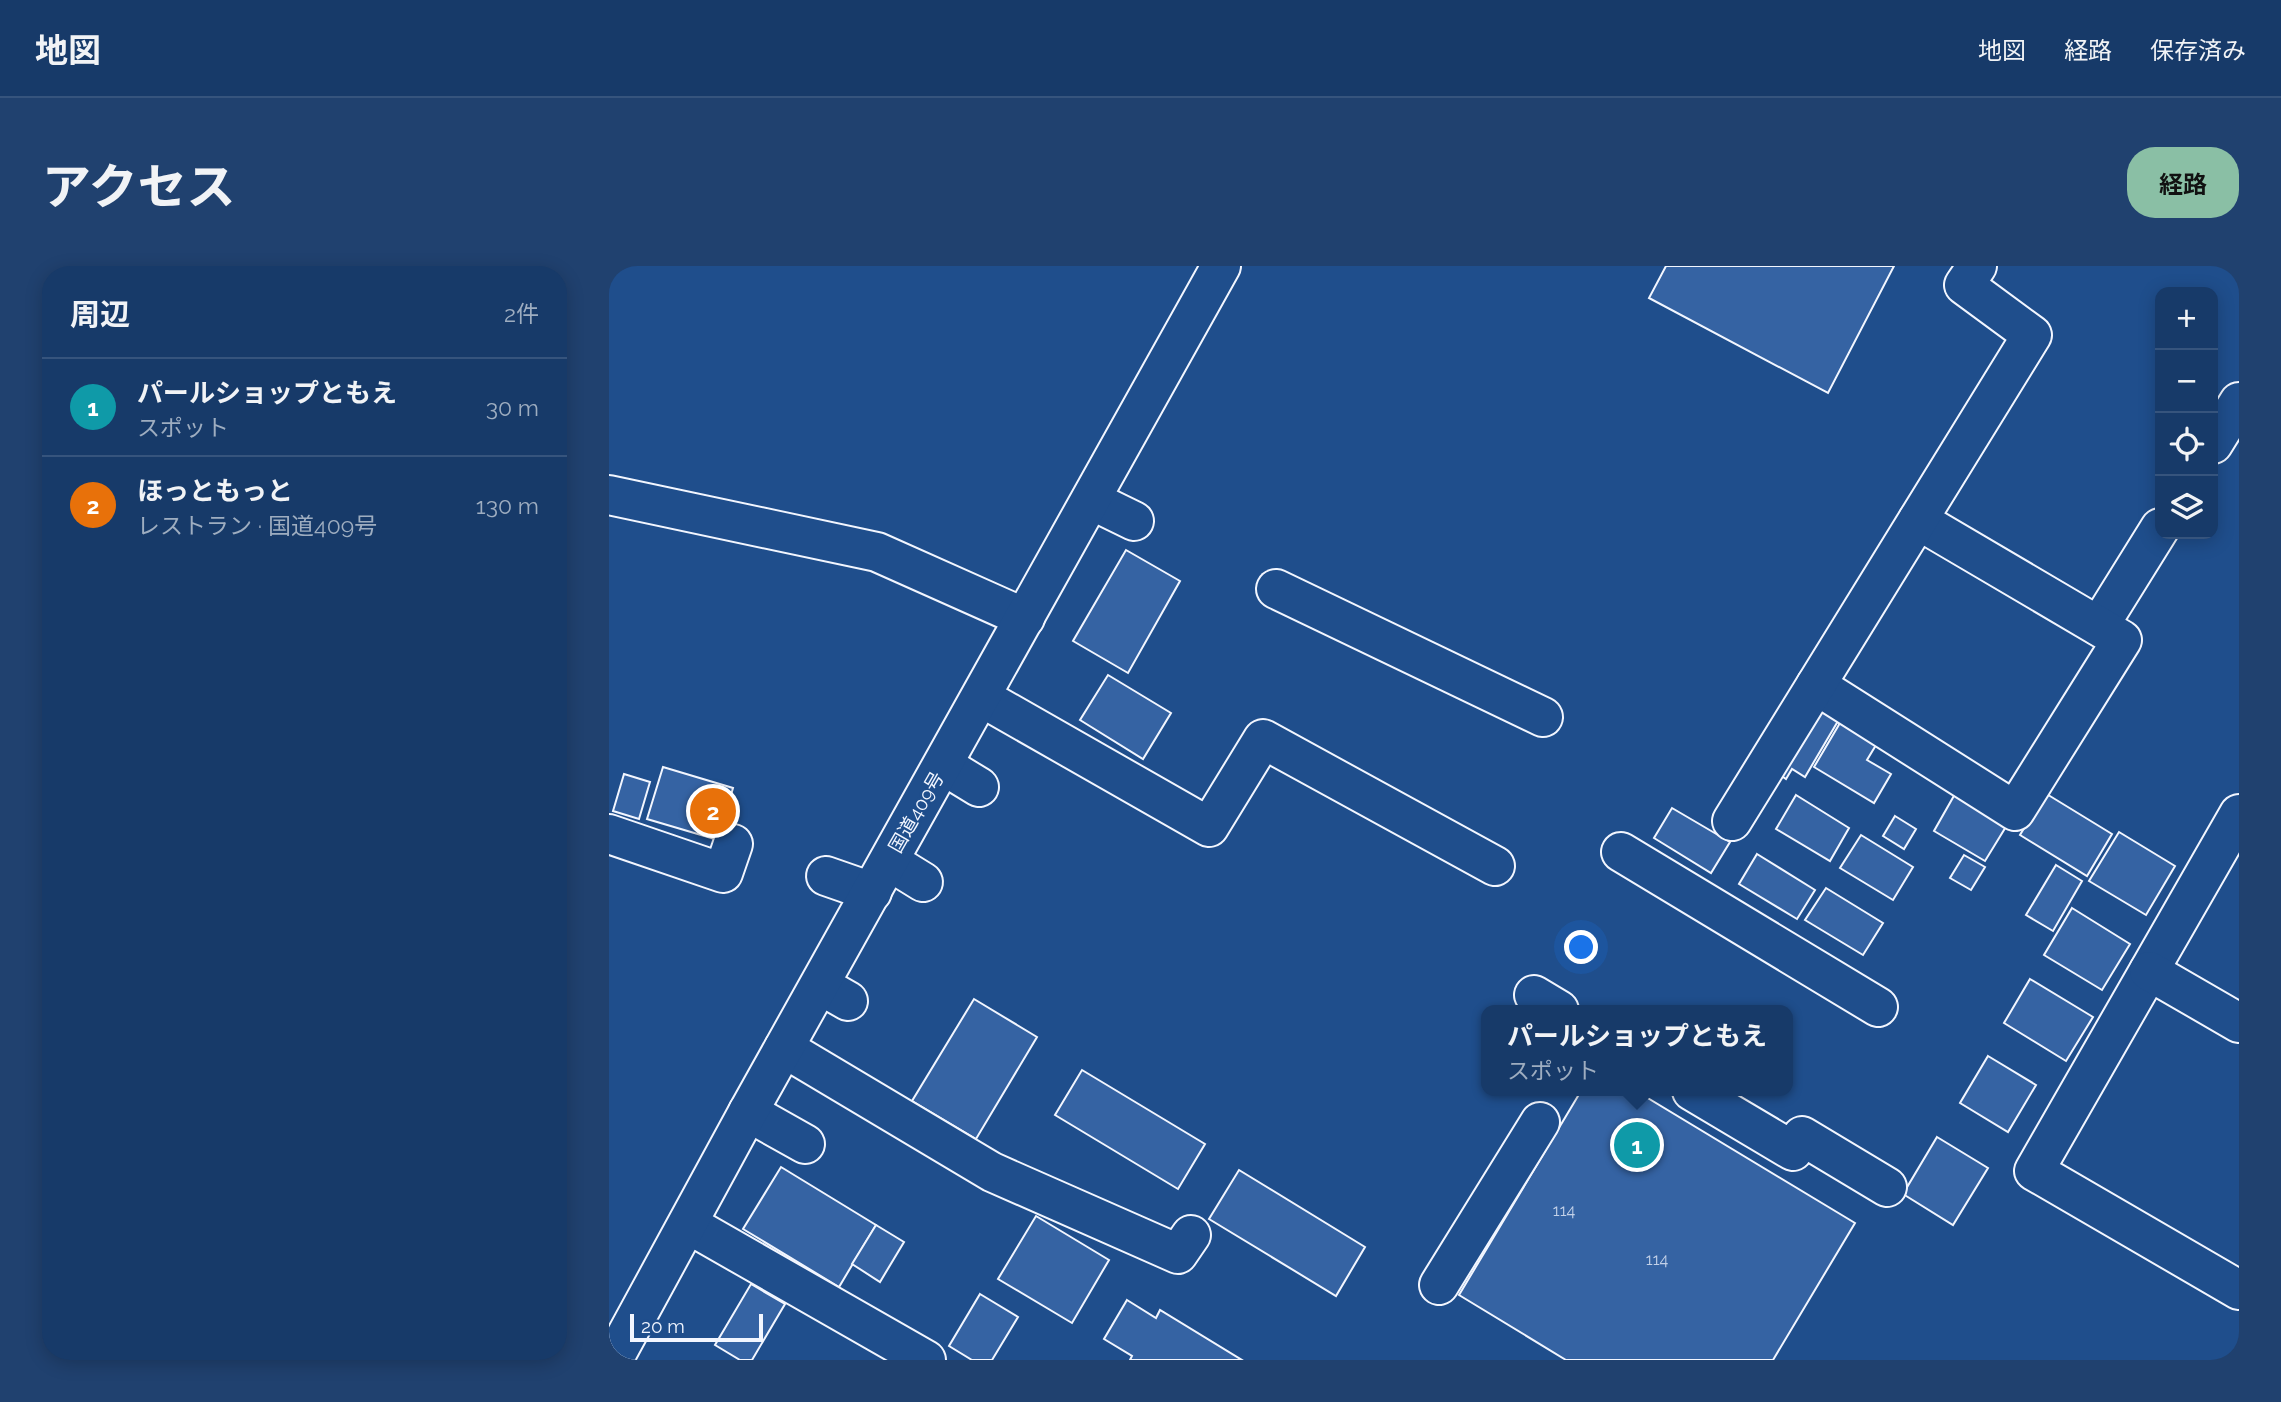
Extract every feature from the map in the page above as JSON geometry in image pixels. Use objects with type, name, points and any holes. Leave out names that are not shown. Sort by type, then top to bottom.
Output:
[{"type":"main road","name":"国道409号","points":[[614,1360],[784,1048],[834,993],[881,876],[1221,266]]},
{"type":"main road","points":[[1732,821],[2032,335],[1964,285],[1977,266]]},
{"type":"main road","points":[[2218,436],[2239,402]]},
{"type":"main road","points":[[609,495],[877,552],[1025,618]]},
{"type":"main road","points":[[1091,500],[1134,521]]},
{"type":"main road","points":[[1816,685],[2015,811],[2122,640],[1918,520]]},
{"type":"main road","points":[[2099,626],[2155,536]]},
{"type":"main road","points":[[1276,589],[1543,717]]},
{"type":"main road","points":[[981,697],[1209,827],[1263,739],[1495,866]]},
{"type":"main road","points":[[943,765],[979,787]]},
{"type":"main road","points":[[2239,814],[2033,1171],[2239,1290]]},
{"type":"main road","points":[[609,834],[723,873],[733,844]]},
{"type":"main road","points":[[1621,852],[1878,1007]]},
{"type":"main road","points":[[826,876],[881,876],[923,882]]},
{"type":"main road","points":[[2149,971],[2239,1023]]},
{"type":"main road","points":[[784,1048],[992,1172],[1178,1254],[1191,1235]]},
{"type":"main road","points":[[1700,1096],[1793,1151],[1802,1136],[1887,1187]]},
{"type":"main road","points":[[748,1112],[806,1144]]},
{"type":"main road","points":[[1440,1285],[1539,1122]]},
{"type":"main road","points":[[688,1224],[926,1360]]},
{"type":"building","points":[[1666,266],[1894,266],[1828,393],[1649,298]]},
{"type":"building","points":[[1126,550],[1180,581],[1128,673],[1073,641]]},
{"type":"building","points":[[1108,675],[1171,713],[1143,759],[1080,720]]},
{"type":"building","points":[[1815,707],[1838,721],[1805,777],[1792,769],[1786,779],[1776,772]]},
{"type":"building","points":[[1840,723],[1876,745],[1867,760],[1891,774],[1874,803],[1814,767]]},
{"type":"building","points":[[663,767],[733,788],[718,840],[647,819]]},
{"type":"building","points":[[624,774],[650,782],[639,819],[613,811]]},
{"type":"building","points":[[2045,793],[2112,834],[2087,876],[2020,835]]},
{"type":"building","points":[[1955,794],[2007,825],[1985,861],[1934,831]]},
{"type":"building","points":[[1796,795],[1849,828],[1830,861],[1776,829]]},
{"type":"building","points":[[1672,808],[1730,842],[1711,873],[1654,838]]},
{"type":"building","points":[[1895,816],[1916,829],[1904,849],[1883,836]]},
{"type":"building","points":[[2119,832],[2175,866],[2146,915],[2089,881]]},
{"type":"building","points":[[1861,835],[1913,867],[1893,900],[1840,868]]},
{"type":"building","points":[[1757,854],[1815,890],[1797,919],[1739,884]]},
{"type":"building","points":[[1964,855],[1985,867],[1971,890],[1950,878]]},
{"type":"building","points":[[2056,865],[2082,881],[2053,931],[2026,915]]},
{"type":"building","points":[[1826,888],[1883,923],[1863,955],[1805,920]]},
{"type":"building","points":[[2072,908],[2130,944],[2102,990],[2044,955]]},
{"type":"building","points":[[2030,979],[2093,1017],[2066,1061],[2004,1023]]},
{"type":"building","points":[[974,999],[1037,1037],[976,1139],[912,1101]]},
{"type":"building","points":[[1988,1056],[2036,1085],[2008,1132],[1960,1103]]},
{"type":"building","points":[[1082,1070],[1205,1144],[1178,1189],[1055,1115]]},
{"type":"building","points":[[1578,1096],[1644,1096],[1855,1223],[1773,1360],[1566,1360],[1459,1295]]},
{"type":"building","points":[[1937,1137],[1988,1168],[1953,1225],[1903,1194]]},
{"type":"building","points":[[781,1167],[876,1225],[839,1287],[743,1229]]},
{"type":"building","points":[[1239,1170],[1365,1247],[1336,1296],[1209,1219]]},
{"type":"building","points":[[1036,1216],[1109,1260],[1072,1323],[998,1279]]},
{"type":"building","points":[[876,1225],[904,1242],[880,1282],[852,1264]]},
{"type":"building","points":[[751,1284],[785,1304],[752,1360],[740,1360],[715,1345]]},
{"type":"building","points":[[980,1294],[1018,1317],[992,1360],[972,1360],[949,1346]]},
{"type":"building","points":[[1127,1300],[1156,1318],[1160,1310],[1242,1360],[1130,1360],[1132,1356],[1104,1339]]},
{"type":"place","name":"ほっともっと","points":[[713,811]]},
{"type":"place","name":"パールショップともえ","points":[[1637,1145]]}]
